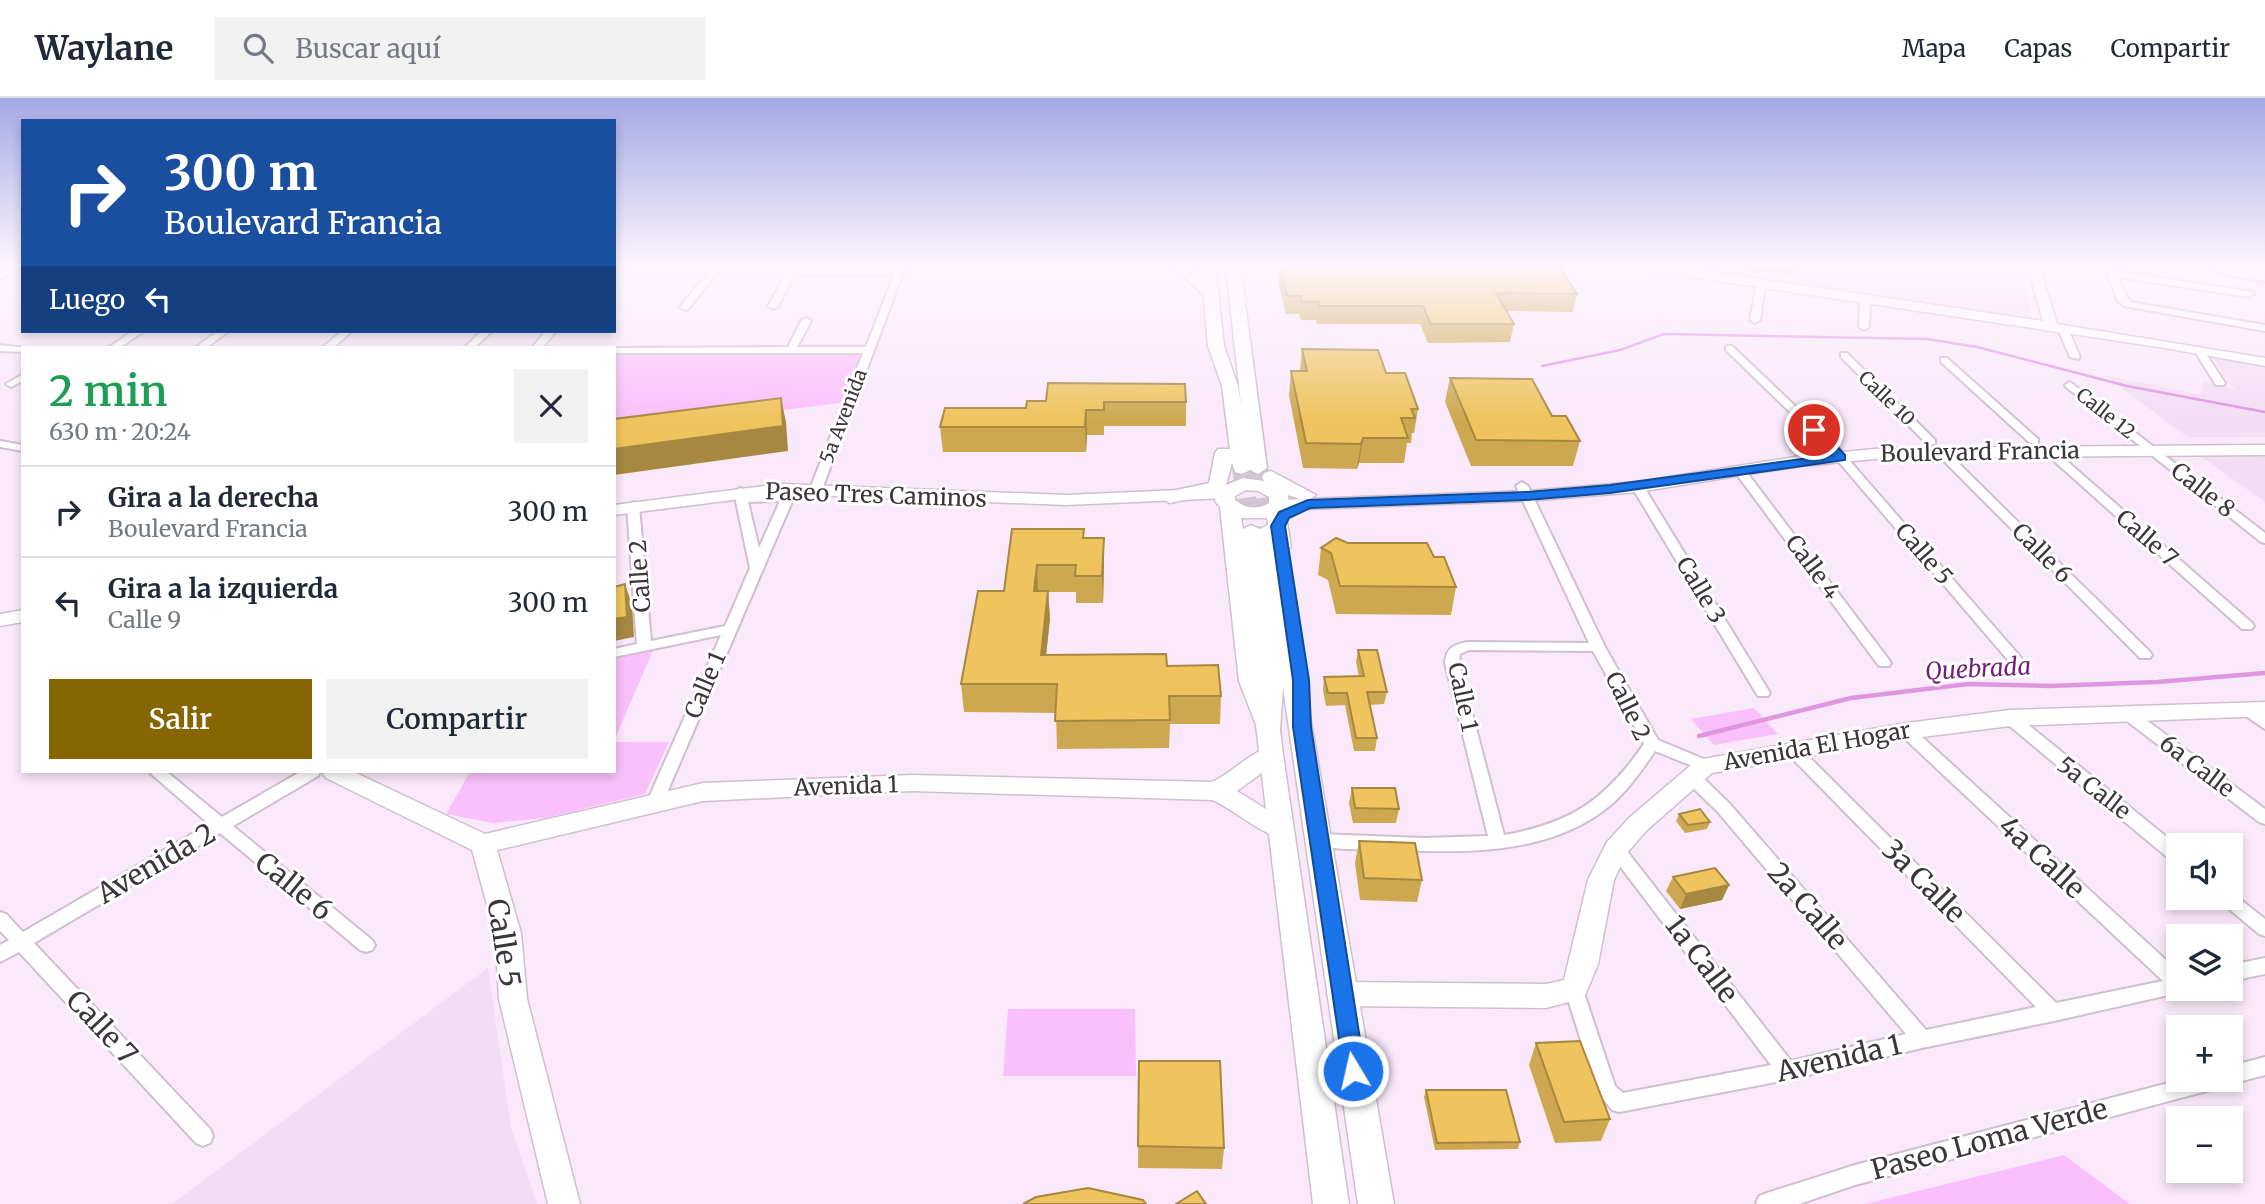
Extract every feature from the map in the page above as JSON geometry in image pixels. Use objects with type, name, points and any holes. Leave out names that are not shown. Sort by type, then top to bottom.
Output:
[{"type":"main road","points":[[1213,317],[1216,346],[1226,374],[1255,501],[1302,727],[1341,994],[1376,1204]]},
{"type":"main road","points":[[1240,317],[1248,374],[1256,384],[1255,501],[1272,680],[1269,742],[1331,1204]]},
{"type":"main road","points":[[1172,499],[1216,486],[1221,477],[1224,453],[1218,384],[1226,374]]},
{"type":"main road","points":[[1224,453],[1255,501],[1288,511],[1307,499]]},
{"type":"main road","points":[[1172,499],[1218,508],[1255,501],[1286,488],[1307,499]]},
{"type":"street","name":"5a Avenida","points":[[816,489],[882,317]]},
{"type":"street","points":[[1864,317],[1864,327]]},
{"type":"street","points":[[1985,317],[2060,325],[2265,362]]},
{"type":"street","points":[[2056,317],[2075,357]]},
{"type":"street","points":[[2200,317],[2265,328]]},
{"type":"street","points":[[791,350],[806,321]]},
{"type":"street","points":[[116,346],[136,333]]},
{"type":"street","points":[[203,346],[221,333]]},
{"type":"street","points":[[329,346],[345,333]]},
{"type":"street","points":[[471,346],[485,333]]},
{"type":"street","points":[[0,348],[21,349]]},
{"type":"street","name":"Calle 5","points":[[1729,348],[1836,452],[2018,663]]},
{"type":"street","points":[[616,350],[869,350]]},
{"type":"street","points":[[2199,350],[2220,383]]},
{"type":"street","name":"Calle 10","points":[[1844,355],[1936,446]]},
{"type":"street","name":"Calle 7","points":[[1944,360],[2247,626]]},
{"type":"street","points":[[11,384],[21,378]]},
{"type":"street","name":"Calle 12","points":[[2070,385],[2147,445]]},
{"type":"street","name":"Boulevard Francia","points":[[1524,491],[1836,452],[1936,446],[2265,442]]},
{"type":"street","points":[[0,444],[21,448]]},
{"type":"street","name":"Boulevard Francia","points":[[2147,445],[2265,450]]},
{"type":"street","name":"Calle 8","points":[[2147,445],[2265,539]]},
{"type":"street","name":"Calle 6","points":[[1936,446],[2145,655]]},
{"type":"street","name":"Boulevard Francia","points":[[1307,499],[1638,487],[1741,472],[1836,452]]},
{"type":"street","name":"Calle 4","points":[[1741,472],[1884,663]]},
{"type":"street","name":"Calle 3","points":[[1638,487],[1763,693]]},
{"type":"street","name":"Paseo Tres Caminos","points":[[616,510],[816,489],[985,499],[1255,501]]},
{"type":"street","name":"Calle 2","points":[[1318,840],[1498,842],[1559,828],[1594,810],[1618,789],[1652,744],[1598,646],[1524,491]]},
{"type":"street","name":"Calle 1","points":[[655,802],[789,493]]},
{"type":"street","points":[[740,495],[757,568]]},
{"type":"street","name":"Calle 2","points":[[633,506],[644,646]]},
{"type":"street","points":[[0,620],[21,616]]},
{"type":"street","points":[[616,653],[729,629]]},
{"type":"street","name":"Calle 1","points":[[1498,842],[1452,663],[1453,652],[1467,646],[1598,646]]},
{"type":"street","points":[[2255,709],[2265,724]]},
{"type":"street","name":"Avenida El Hogar","points":[[1698,771],[1793,750],[1906,731],[2010,718],[2255,709]]},
{"type":"street","name":"6a Calle","points":[[2128,714],[2265,818]]},
{"type":"street","name":"5a Calle","points":[[2010,718],[2166,846]]},
{"type":"street","name":"4a Calle","points":[[1906,731],[2166,972]]},
{"type":"street","name":"Avenida 1","points":[[1214,791],[1246,775],[1269,742]]},
{"type":"street","points":[[1341,994],[1546,996],[1574,990],[1584,964],[1601,880],[1616,849],[1698,771],[1652,744]]},
{"type":"street","name":"3a Calle","points":[[1793,750],[2054,1013]]},
{"type":"street","name":"2a Calle","points":[[1698,771],[1723,807],[1922,1039]]},
{"type":"street","name":"Calle 6","points":[[158,773],[366,945]]},
{"type":"street","name":"Avenida 2","points":[[0,954],[310,773]]},
{"type":"street","points":[[336,773],[483,844]]},
{"type":"street","name":"Avenida 1","points":[[483,844],[703,792],[912,783],[1214,791],[1262,815],[1282,831]]},
{"type":"street","name":"Calle 5","points":[[483,844],[509,933],[513,999],[564,1204]]},
{"type":"street","name":"1a Calle","points":[[1616,849],[1787,1071]]},
{"type":"street","points":[[2242,910],[2265,929]]},
{"type":"street","name":"Calle 7","points":[[0,919],[203,1136]]},
{"type":"street","points":[[2243,971],[2265,966]]},
{"type":"street","name":"Avenida 1","points":[[1574,990],[1607,1091],[1619,1103],[1787,1071],[2166,987]]},
{"type":"street","points":[[2243,1072],[2265,1066]]},
{"type":"street","name":"Paseo Loma Verde","points":[[1766,1204],[1855,1175],[2169,1092]]},
{"type":"shaded area","points":[[1996,317],[2032,318],[2011,319]]},
{"type":"shaded area","points":[[616,351],[868,351],[848,402],[616,431]]},
{"type":"shaded area","points":[[2212,357],[2265,368],[2265,437],[2188,437],[2104,375],[2201,395],[2203,381],[2235,390]]},
{"type":"shaded area","points":[[2202,457],[2265,457],[2265,502]]},
{"type":"shaded area","points":[[654,648],[616,736],[616,656]]},
{"type":"shaded area","points":[[1754,708],[1778,734],[1714,745],[1691,719]]},
{"type":"shaded area","points":[[616,742],[669,742],[645,794],[545,818],[493,823],[446,814],[469,773],[616,773]]},
{"type":"shaded area","points":[[488,968],[511,1127],[537,1204],[172,1204]]},
{"type":"shaded area","points":[[1008,1009],[1135,1009],[1136,1076],[1003,1076]]},
{"type":"shaded area","points":[[2064,1155],[2130,1204],[1865,1204]]},
{"type":"building","points":[[1428,317],[1510,317],[1514,324],[1431,324]]},
{"type":"building","points":[[1302,349],[1378,350],[1386,373],[1405,373],[1418,409],[1411,409],[1415,418],[1401,418],[1408,438],[1363,438],[1361,444],[1306,443],[1291,371],[1307,371]]},
{"type":"building","points":[[1450,378],[1532,379],[1552,416],[1566,416],[1580,441],[1476,440]]},
{"type":"building","points":[[1048,383],[1185,384],[1186,402],[1104,402],[1104,410],[1086,410],[1085,427],[940,427],[945,408],[1026,408],[1027,401],[1046,401]]},
{"type":"building","points":[[781,398],[783,426],[616,449],[616,419]]},
{"type":"building","points":[[1012,529],[1084,529],[1083,538],[1104,538],[1102,576],[1075,576],[1076,565],[1037,565],[1034,591],[1048,591],[1041,655],[1166,654],[1167,666],[1218,665],[1221,696],[1169,696],[1170,720],[1055,721],[1057,684],[961,684],[978,591],[1004,591]]},
{"type":"building","points":[[1336,538],[1348,543],[1427,543],[1434,557],[1444,557],[1456,587],[1340,586],[1331,553],[1321,548]]},
{"type":"building","points":[[625,584],[627,617],[616,619],[616,586]]},
{"type":"building","points":[[1358,650],[1377,650],[1387,692],[1367,692],[1377,738],[1356,738],[1347,693],[1328,693],[1324,677],[1364,676]]},
{"type":"building","points":[[1352,788],[1395,788],[1399,809],[1355,808]]},
{"type":"building","points":[[1700,809],[1710,822],[1688,825],[1679,814]]},
{"type":"building","points":[[1359,841],[1415,843],[1422,880],[1364,878]]},
{"type":"building","points":[[1715,868],[1729,885],[1686,894],[1673,877]]},
{"type":"building","points":[[1580,1041],[1610,1119],[1564,1122],[1536,1043]]},
{"type":"building","points":[[1139,1061],[1220,1061],[1224,1148],[1138,1146]]},
{"type":"building","points":[[1426,1090],[1506,1090],[1520,1142],[1437,1143]]},
{"type":"building","points":[[1088,1188],[1143,1200],[1146,1204],[1023,1204],[1036,1197]]},
{"type":"building","points":[[1197,1191],[1206,1204],[1176,1204]]},
{"type":"waterway","points":[[1542,366],[1620,350],[1664,334],[1927,339],[1977,347],[2127,386],[2265,412]]},
{"type":"waterway","name":"Quebrada","points":[[1699,736],[1851,698],[1968,684],[2050,686],[2157,682],[2265,673]]},
{"type":"tunnel","points":[[1242,468],[1251,531]]},
{"type":"tunnel","points":[[1258,468],[1268,531]]},
{"type":"route","points":[[1353,1071],[1302,727],[1301,680],[1278,526],[1284,515],[1290,509],[1308,504],[1527,496],[1638,487],[1840,457],[1814,430]]}]
